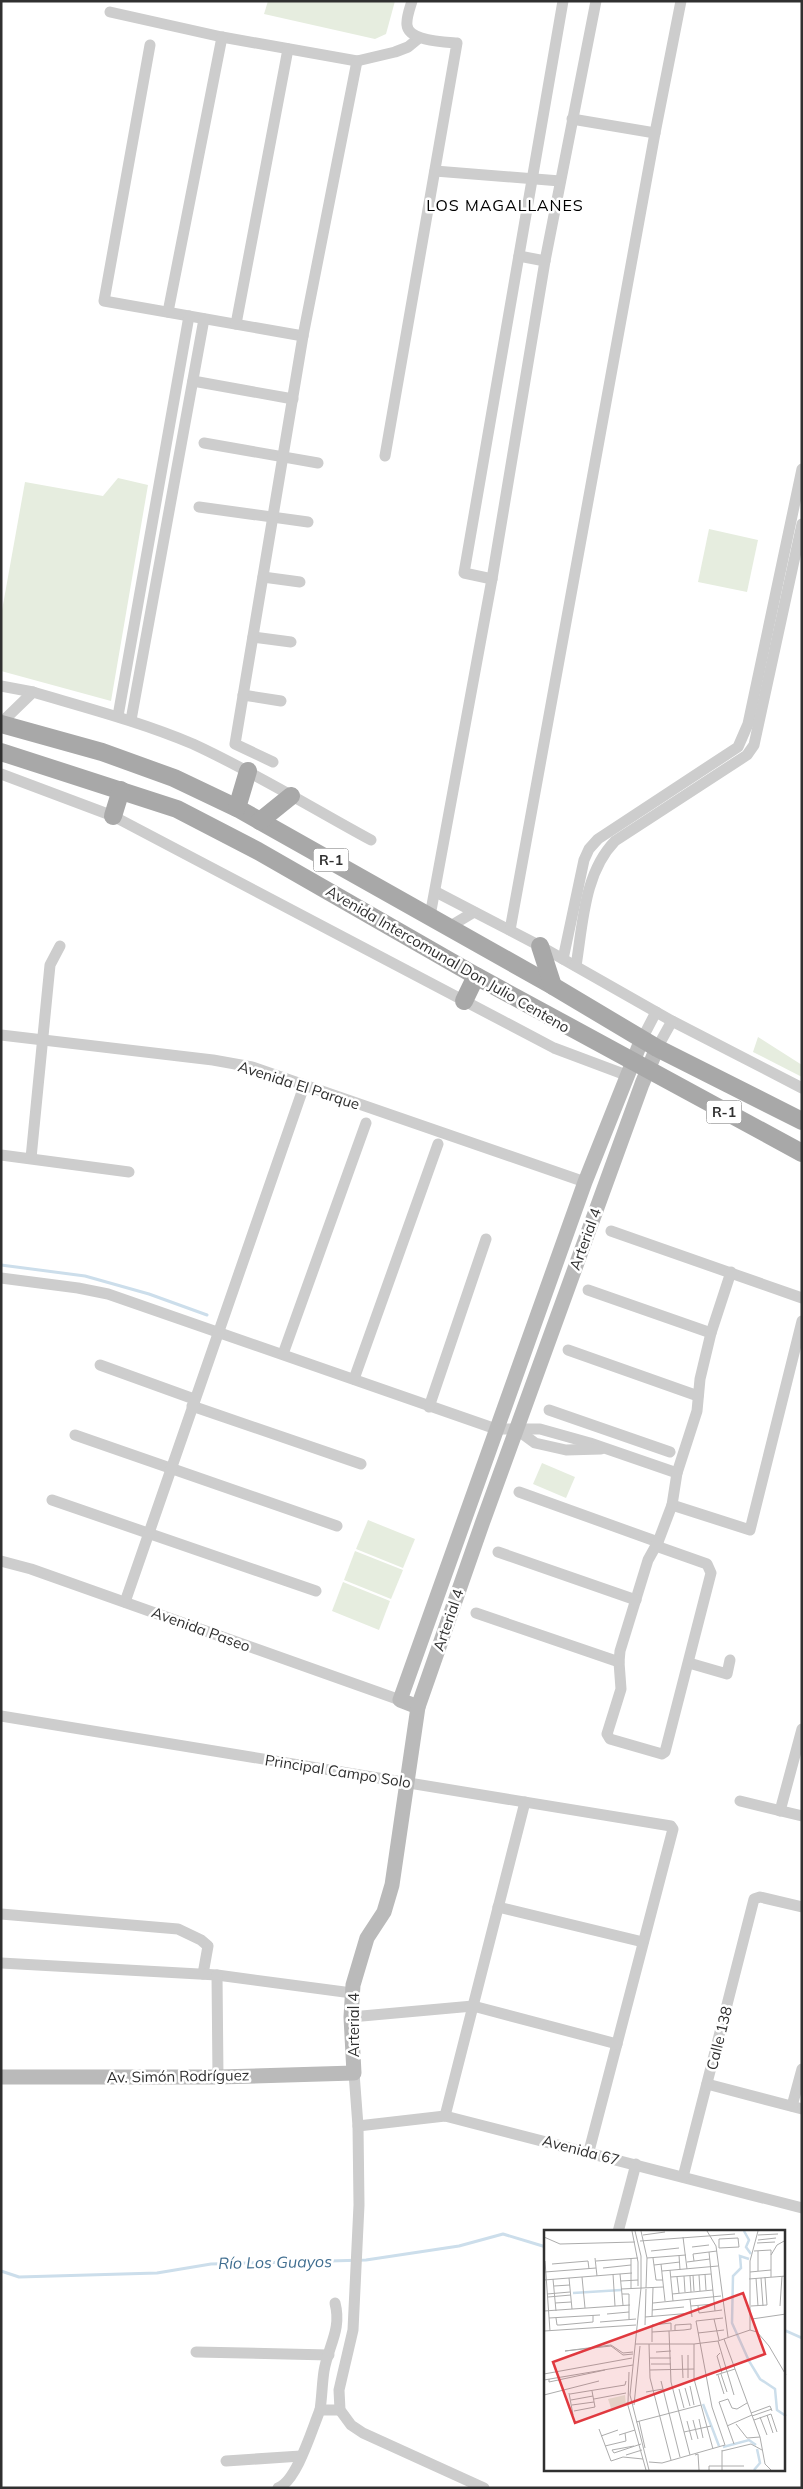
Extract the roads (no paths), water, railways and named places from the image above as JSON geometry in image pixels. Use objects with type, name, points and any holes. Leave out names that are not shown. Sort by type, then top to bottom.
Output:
[{"type":"main road","name":"Avenida Intercomunal Don Julio Centeno","points":[[1,724],[102,752],[174,778],[237,808],[553,986],[657,1048],[802,1121]]},
{"type":"main road","name":"Avenida Intercomunal Don Julio Centeno","points":[[1,752],[177,809],[258,850],[476,976],[628,1068],[647,1070],[802,1153]]},
{"type":"main road","points":[[237,808],[248,771]]},
{"type":"main road","points":[[113,816],[121,790]]},
{"type":"main road","points":[[260,821],[292,796]]},
{"type":"main road","points":[[540,946],[553,986]]},
{"type":"main road","points":[[464,1001],[476,976]]},
{"type":"street","points":[[385,456],[457,43],[419,38],[410,32],[407,26],[412,1]]},
{"type":"street","points":[[492,579],[464,573],[562,1]]},
{"type":"street","points":[[430,916],[436,892],[492,579],[545,261],[596,1]]},
{"type":"street","points":[[510,930],[655,133],[681,1]]},
{"type":"street","points":[[110,12],[222,37],[357,61],[395,52],[408,47],[419,38]]},
{"type":"street","points":[[168,312],[222,37]]},
{"type":"street","points":[[150,45],[104,301],[303,336]]},
{"type":"street","points":[[236,324],[288,49]]},
{"type":"street","points":[[273,762],[235,744],[303,336],[357,61]]},
{"type":"street","points":[[572,119],[655,133]]},
{"type":"street","points":[[435,171],[560,181]]},
{"type":"street","points":[[519,256],[545,261]]},
{"type":"street","points":[[118,716],[189,316]]},
{"type":"street","points":[[131,720],[204,319]]},
{"type":"street","points":[[193,381],[293,399]]},
{"type":"street","points":[[204,443],[318,463]]},
{"type":"street","points":[[785,575],[802,469]]},
{"type":"street","points":[[158,496],[172,498]]},
{"type":"street","points":[[199,507],[308,522]]},
{"type":"street","points":[[576,966],[592,875],[605,851],[615,841],[747,755],[748,724],[785,575],[802,524]]},
{"type":"street","points":[[263,577],[300,582]]},
{"type":"street","points":[[253,637],[291,642]]},
{"type":"street","points":[[1,686],[33,692],[118,716],[192,744],[248,771],[371,840]]},
{"type":"street","name":"Avenida Intercomunal Don Julio Centeno","points":[[1,724],[33,692]]},
{"type":"street","points":[[243,696],[281,701]]},
{"type":"street","points":[[563,958],[584,860],[589,849],[598,839],[738,747],[747,746]]},
{"type":"street","name":"Avenida Intercomunal Don Julio Centeno","points":[[1,774],[113,816],[554,1048],[628,1068]]},
{"type":"street","points":[[436,892],[563,958],[672,1021],[802,1088]]},
{"type":"street","points":[[449,927],[474,912]]},
{"type":"street","points":[[31,1158],[50,964],[60,946]]},
{"type":"street","name":"Arterial 4","points":[[400,1700],[585,1182],[628,1068],[656,1012]]},
{"type":"street","name":"Arterial 4","points":[[340,2410],[339,2390],[353,2330],[355,2245],[359,2205],[358,2126],[351,2017],[352,1992],[367,1938],[384,1912],[392,1885],[418,1706],[516,1429],[647,1070],[672,1021]]},
{"type":"street","name":"Avenida El Parque","points":[[1,1035],[42,1038],[213,1060],[252,1068],[585,1182]]},
{"type":"street","points":[[124,1602],[304,1086]]},
{"type":"street","points":[[283,1354],[366,1123]]},
{"type":"street","points":[[354,1379],[438,1144]]},
{"type":"street","points":[[1,1154],[129,1172]]},
{"type":"street","points":[[585,1182],[604,1188]]},
{"type":"street","points":[[611,1231],[802,1298]]},
{"type":"street","points":[[429,1407],[486,1239]]},
{"type":"street","points":[[519,1492],[657,1544],[707,1564],[712,1573],[665,1752],[662,1754],[608,1737],[621,1690],[618,1662],[648,1560],[657,1544],[672,1505],[677,1473],[697,1411],[700,1379],[711,1333],[731,1272]]},
{"type":"street","points":[[1,1278],[108,1294],[496,1430],[516,1429],[535,1443],[566,1450],[602,1449],[677,1473]]},
{"type":"street","points":[[588,1290],[711,1333]]},
{"type":"street","points":[[672,1505],[750,1530],[802,1321]]},
{"type":"street","points":[[568,1350],[698,1396]]},
{"type":"street","points":[[100,1365],[193,1402],[361,1464]]},
{"type":"street","points":[[549,1410],[670,1452]]},
{"type":"street","points":[[76,1435],[337,1526]]},
{"type":"street","points":[[626,1457],[633,1439]]},
{"type":"street","points":[[52,1500],[316,1591]]},
{"type":"street","points":[[498,1552],[636,1600]]},
{"type":"street","name":"Avenida Paseo","points":[[1,1560],[32,1568],[400,1700]]},
{"type":"street","points":[[476,1613],[618,1662]]},
{"type":"street","points":[[689,1663],[726,1674],[730,1660]]},
{"type":"street","points":[[400,1700],[418,1706]]},
{"type":"street","name":"Principal Campo Solo","points":[[1,1716],[671,1826],[673,1829],[643,1942]]},
{"type":"street","points":[[780,1811],[802,1729]]},
{"type":"street","points":[[740,1801],[802,1816]]},
{"type":"street","points":[[445,2116],[525,1802]]},
{"type":"street","name":"Calle 138","points":[[683,2177],[754,1899],[760,1897],[802,1907]]},
{"type":"street","points":[[498,1907],[643,1942],[588,2151]]},
{"type":"street","points":[[1,1914],[178,1929],[201,1940],[208,1946],[203,1974]]},
{"type":"street","points":[[1,1963],[217,1975],[352,1992]]},
{"type":"street","points":[[217,1975],[218,2077]]},
{"type":"street","points":[[351,2017],[473,2006],[617,2044]]},
{"type":"street","points":[[707,2084],[797,2107],[802,2069]]},
{"type":"street","name":"Av. Simón Rodríguez","points":[[1,2077],[218,2077],[354,2073]]},
{"type":"street","name":"Avenida 67","points":[[358,2126],[445,2116],[588,2151],[802,2208]]},
{"type":"street","points":[[619,2230],[636,2164]]},
{"type":"street","points":[[278,2488],[285,2485],[301,2456],[320,2410],[324,2369],[336,2337],[337,2311],[335,2303]]},
{"type":"street","points":[[196,2352],[329,2355]]},
{"type":"street","points":[[320,2410],[340,2410],[351,2425],[363,2433],[464,2484],[484,2488]]},
{"type":"street","points":[[226,2461],[301,2456]]},
{"type":"waterway","points":[[1,1265],[85,1276],[149,1294],[207,1315]]},
{"type":"waterway","name":"Río Los Guayos","points":[[1,2271],[19,2277],[157,2273],[211,2264],[366,2260],[459,2246],[503,2234],[544,2246]]},
{"type":"waterway","name":"Río Los Guayos","points":[[786,2331],[802,2338]]},
{"type":"district","name":"LOS MAGALLANES","points":[[505,205]]}]
